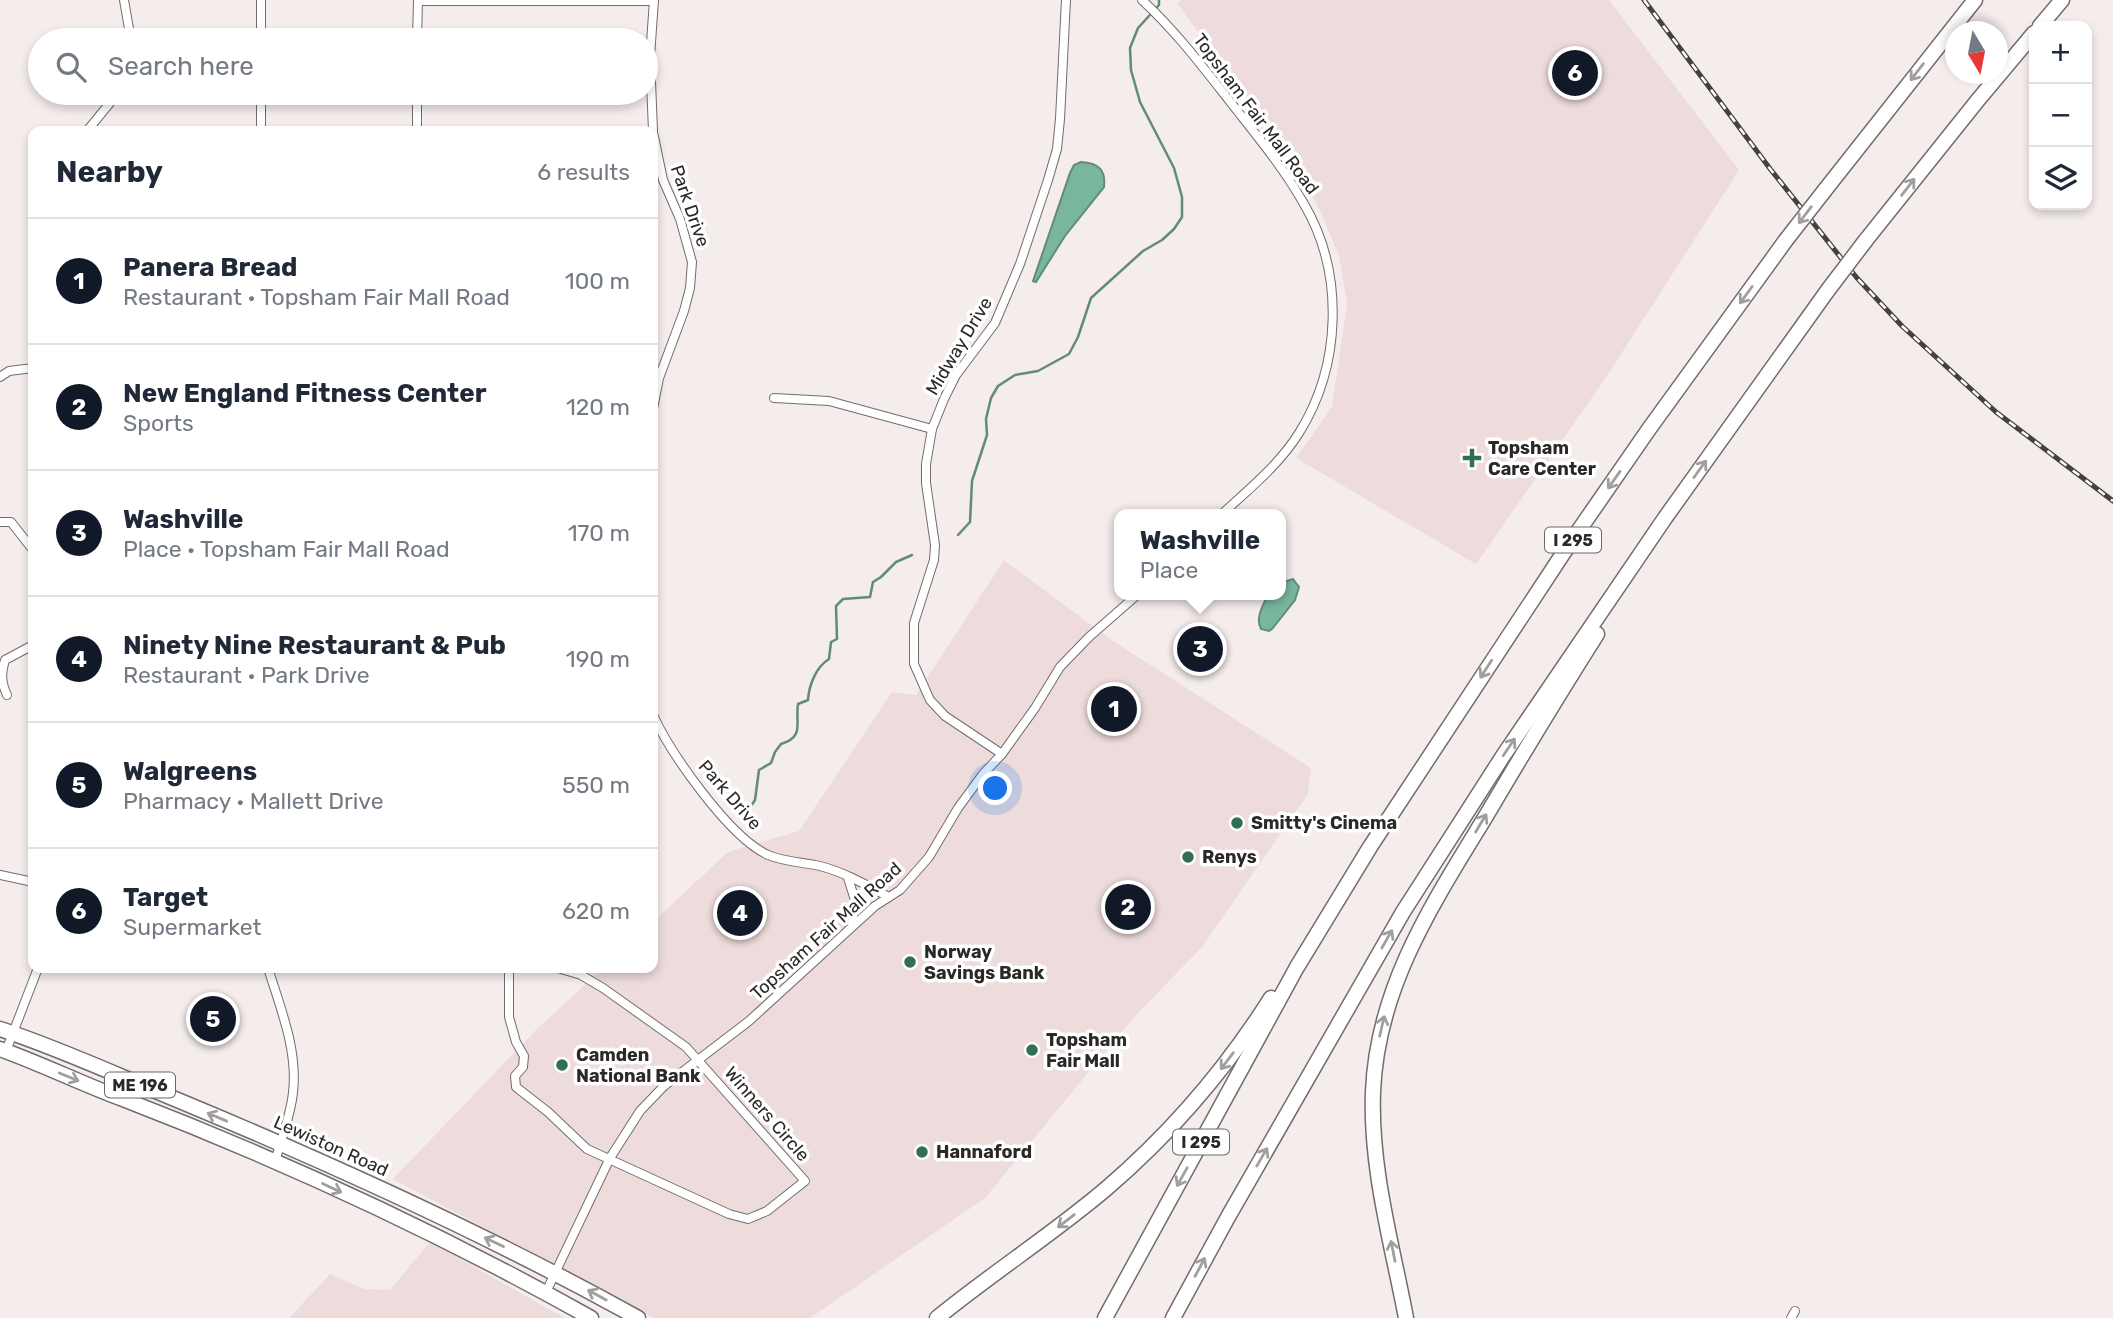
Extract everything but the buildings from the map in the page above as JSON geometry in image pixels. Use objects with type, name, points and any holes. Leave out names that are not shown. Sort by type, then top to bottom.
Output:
[{"type":"highway","name":"I 295","points":[[1105,1318],[1297,967],[1370,847],[1522,614],[1649,429],[1786,240],[1975,0]]},
{"type":"highway","points":[[2044,21],[2062,0]]},
{"type":"highway","points":[[1173,1318],[1228,1216],[1403,912],[1503,757],[1665,518],[1828,290],[2029,39]]},
{"type":"highway","points":[[1406,1318],[1377,1169],[1373,1129],[1374,1077],[1386,1010],[1402,962],[1421,925],[1601,628],[1600,613]]},
{"type":"highway","points":[[937,1318],[1092,1200],[1157,1142],[1210,1084],[1275,992],[1297,967]]},
{"type":"highway","name":"Lewiston Road","points":[[6,1031],[280,1143],[482,1236],[638,1318]]},
{"type":"highway","name":"Lewiston Road","points":[[3,1051],[178,1120],[275,1162],[420,1229],[546,1292],[591,1318]]},
{"type":"street","points":[[124,0],[129,28]]},
{"type":"street","points":[[261,0],[261,28]]},
{"type":"street","name":"Midway Drive","points":[[1002,754],[945,716],[930,700],[914,664],[914,623],[934,560],[935,545],[926,464],[932,429],[944,399],[956,375],[995,323],[1020,264],[1048,180],[1057,149],[1060,119],[1066,0]]},
{"type":"street","name":"Topsham Fair Mall Road","points":[[1142,0],[1181,39],[1254,133],[1305,206],[1318,236],[1328,271],[1333,315],[1328,361],[1318,396],[1298,434],[1267,473],[1227,509]]},
{"type":"street","points":[[417,28],[418,1],[654,1]]},
{"type":"street","name":"Park Drive","points":[[652,28],[654,1]]},
{"type":"street","points":[[91,126],[108,105]]},
{"type":"street","points":[[261,105],[261,126]]},
{"type":"street","points":[[417,105],[417,126]]},
{"type":"street","name":"Park Drive","points":[[652,105],[653,126]]},
{"type":"street","name":"Park Drive","points":[[658,156],[663,180],[680,219],[692,262],[687,299],[658,387]]},
{"type":"street","points":[[0,377],[9,371],[28,369]]},
{"type":"street","points":[[774,398],[829,401],[932,429]]},
{"type":"street","points":[[0,522],[10,522],[28,543]]},
{"type":"street","name":"Topsham Fair Mall Road","points":[[546,1292],[610,1158],[640,1111],[664,1086],[749,1021],[852,926],[900,890],[929,857],[977,782],[1002,754],[1060,667],[1131,600]]},
{"type":"street","points":[[7,695],[1,672],[5,660],[28,648]]},
{"type":"street","name":"Park Drive","points":[[658,724],[684,768],[715,808],[745,839],[767,855],[823,867],[890,897]]},
{"type":"street","points":[[0,875],[28,881]]},
{"type":"street","points":[[848,878],[855,900],[852,926]]},
{"type":"street","points":[[3,1051],[6,1031],[35,973]]},
{"type":"street","points":[[269,973],[288,1036],[294,1077],[293,1094],[275,1162]]},
{"type":"street","points":[[509,973],[509,1017],[524,1062],[515,1076],[516,1087],[548,1112],[587,1149],[610,1158]]},
{"type":"street","points":[[574,973],[614,995],[686,1047],[699,1060]]},
{"type":"street","name":"Winners Circle","points":[[610,1158],[729,1213],[748,1219],[767,1211],[805,1181],[699,1060]]},
{"type":"shaded area","points":[[1181,0],[1609,0],[1739,170],[1607,376],[1476,564],[1296,458],[1332,407],[1347,304],[1339,256],[1320,210],[1290,157],[1177,3]]},
{"type":"shaded area","points":[[1081,162],[1100,168],[1104,176],[1104,187],[1065,236],[1036,282],[1033,281],[1070,173],[1074,165]]},
{"type":"shaded area","name":"Topsham Fair Mall","points":[[1004,560],[1113,641],[1311,768],[1308,794],[1202,947],[1134,1017],[985,1198],[810,1318],[654,1318],[393,1179],[536,1030],[598,973],[658,973],[658,917],[728,852],[799,831],[892,692],[916,695]]},
{"type":"shaded area","points":[[1293,579],[1299,587],[1295,600],[1272,629],[1261,629],[1259,616],[1266,600],[1286,600],[1286,581]]},
{"type":"shaded area","points":[[430,1242],[565,1318],[289,1318],[330,1274],[364,1289],[390,1290]]},
{"type":"waterway","points":[[958,535],[970,522],[972,481],[987,435],[986,419],[991,398],[998,386],[1015,375],[1038,371],[1069,354],[1078,337],[1091,298],[1143,251],[1162,240],[1182,217],[1182,197],[1174,168],[1140,102],[1131,70],[1130,48],[1138,28],[1159,5],[1159,0]]},
{"type":"waterway","points":[[751,806],[755,800],[759,770],[771,763],[781,744],[796,733],[798,704],[808,700],[814,677],[829,659],[831,642],[837,639],[836,606],[843,599],[870,597],[873,582],[896,562],[912,555]]},
{"type":"railway","points":[[1644,0],[1771,170],[1857,278],[1902,326],[1996,412],[2113,501]]},
{"type":"place","name":"Target","points":[[1575,73]]},
{"type":"place","name":"Topsham Care Center","points":[[1472,458]]},
{"type":"place","name":"Washville","points":[[1200,649]]},
{"type":"place","name":"Panera Bread","points":[[1114,709]]},
{"type":"place","name":"Smitty's Cinema","points":[[1237,823]]},
{"type":"place","name":"Renys","points":[[1188,857]]},
{"type":"place","name":"New England Fitness Center","points":[[1128,907]]},
{"type":"place","name":"Ninety Nine Restaurant & Pub","points":[[740,913]]},
{"type":"place","name":"Norway Savings Bank","points":[[910,962]]},
{"type":"place","name":"Walgreens","points":[[213,1019]]},
{"type":"place","name":"Topsham Fair Mall","points":[[1032,1050]]},
{"type":"place","name":"Camden National Bank","points":[[562,1065]]},
{"type":"place","name":"Hannaford","points":[[922,1152]]}]
